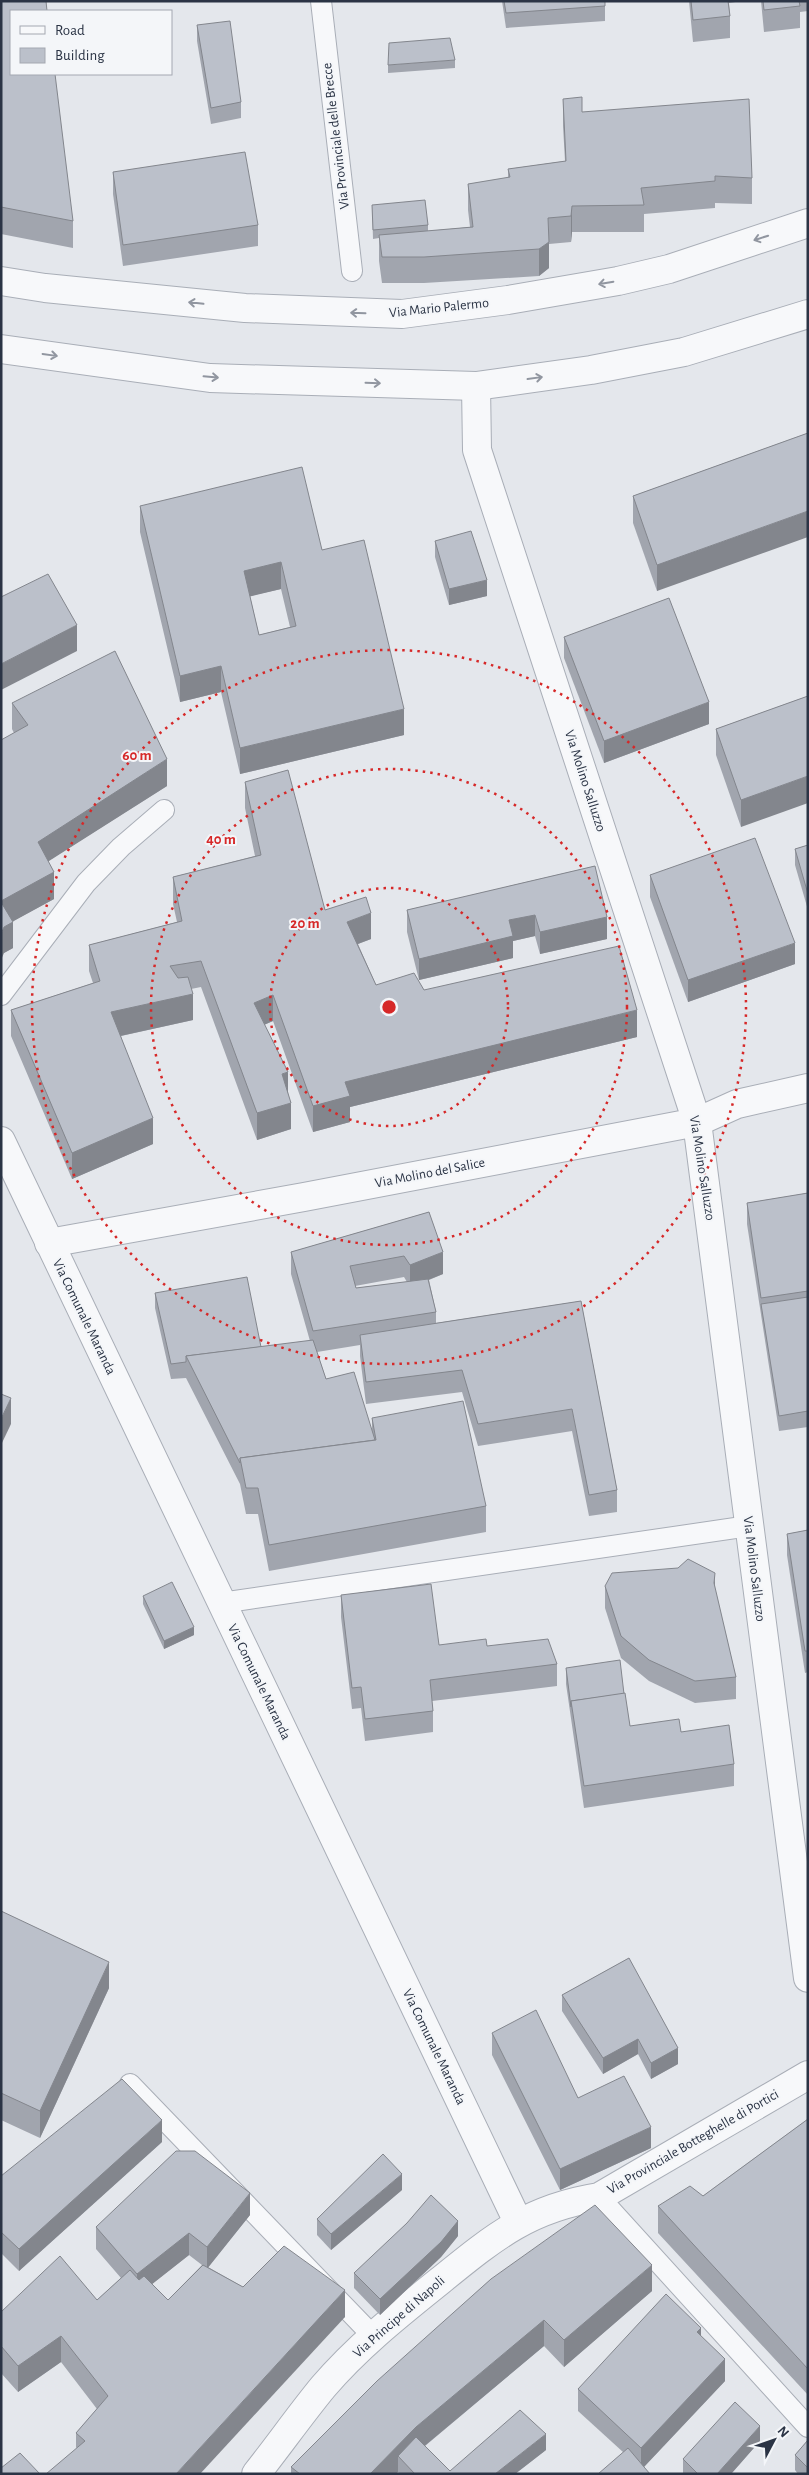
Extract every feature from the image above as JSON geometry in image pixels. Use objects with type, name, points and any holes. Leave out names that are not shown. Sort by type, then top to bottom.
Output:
[{"type":"street","name":"Via Mario Palermo","points":[[1,280],[45,288],[245,308],[402,314],[508,300],[618,281],[669,269],[808,223]]},
{"type":"street","points":[[1,349],[210,378],[476,386],[591,370],[684,352],[808,314]]},
{"type":"street","name":"Via Molino Salluzzo","points":[[476,386],[477,450],[697,1122],[808,1978]]},
{"type":"street","name":"Via Molino del Salice","points":[[49,1243],[314,1196],[697,1122],[737,1104],[808,1088]]},
{"type":"street","name":"Via Comunale Maranda","points":[[1,1141],[518,2222]]},
{"type":"street","name":"Via Provinciale Botteghelle di Portici","points":[[518,2222],[582,2200],[599,2197],[808,2075]]},
{"type":"street","name":"Via Principe di Napoli","points":[[256,2474],[324,2386],[373,2336],[484,2245],[518,2222]]},
{"type":"lane","name":"Via Provinciale delle Brecce","points":[[321,1],[352,271]]},
{"type":"lane","points":[[1,996],[86,883],[121,847],[164,810]]},
{"type":"lane","points":[[221,1603],[749,1526]]},
{"type":"lane","points":[[130,2084],[373,2336]]},
{"type":"lane","points":[[599,2197],[808,2427]]},
{"type":"building","points":[[1,1],[46,1],[47,10],[10,10],[10,75],[55,75],[73,221],[1,207]]},
{"type":"building","points":[[504,1],[605,1],[605,6],[506,13]]},
{"type":"building","points":[[691,1],[728,1],[730,16],[693,20]]},
{"type":"building","points":[[763,1],[799,1],[800,6],[764,10]]},
{"type":"building","points":[[230,21],[241,102],[211,108],[197,25]]},
{"type":"building","points":[[450,38],[455,60],[388,65],[389,43]]},
{"type":"building","points":[[582,97],[582,112],[749,99],[752,178],[715,176],[715,181],[641,188],[644,205],[572,206],[571,216],[548,218],[549,242],[539,249],[424,257],[382,257],[379,235],[473,227],[468,184],[510,177],[508,169],[566,161],[563,99]]},
{"type":"building","points":[[245,152],[258,225],[123,245],[113,172]]},
{"type":"building","points":[[425,200],[428,225],[373,230],[372,205]]},
{"type":"building","points":[[808,433],[808,511],[657,565],[633,496]]},
{"type":"building","points":[[302,467],[322,550],[364,540],[404,709],[240,748],[221,666],[180,676],[140,506]],"holes":[[[281,562],[296,626],[259,635],[244,571]]]},
{"type":"building","points":[[471,531],[487,580],[449,589],[435,541]]},
{"type":"building","points":[[48,574],[77,625],[1,664],[1,597]]},
{"type":"building","points":[[669,598],[709,702],[604,741],[564,637]]},
{"type":"building","points":[[115,651],[167,759],[38,842],[54,872],[1,901],[1,740],[28,725],[12,703]]},
{"type":"building","points":[[808,696],[808,776],[741,800],[716,729]]},
{"type":"building","points":[[288,770],[325,910],[366,897],[371,913],[347,922],[376,985],[414,973],[424,990],[619,946],[637,1010],[345,1082],[350,1096],[313,1106],[273,995],[254,1003],[288,1072],[282,1074],[291,1103],[257,1113],[201,961],[170,966],[178,978],[188,977],[193,994],[111,1012],[153,1118],[72,1153],[11,1010],[100,981],[89,945],[182,921],[173,877],[261,855],[245,782]]},
{"type":"building","points":[[755,838],[795,943],[688,980],[650,875]]},
{"type":"building","points":[[808,845],[808,894],[795,849]]},
{"type":"building","points":[[595,866],[607,917],[540,932],[535,915],[509,920],[513,936],[419,959],[407,910]]},
{"type":"building","points":[[1,902],[13,922],[4,927],[1,934]]},
{"type":"building","points":[[808,1193],[808,1291],[761,1298],[747,1203]]},
{"type":"building","points":[[429,1212],[443,1252],[410,1265],[404,1256],[350,1266],[356,1288],[428,1279],[436,1312],[313,1331],[291,1252]]},
{"type":"building","points":[[247,1277],[261,1347],[186,1356],[186,1362],[171,1364],[155,1293]]},
{"type":"building","points":[[808,1297],[808,1411],[779,1416],[761,1304]]},
{"type":"building","points":[[581,1301],[617,1490],[589,1495],[572,1409],[478,1424],[462,1370],[366,1382],[360,1335]]},
{"type":"building","points":[[313,1340],[326,1379],[354,1372],[375,1440],[240,1458],[240,1463],[186,1356]]},
{"type":"building","points":[[1,1394],[11,1398],[1,1419]]},
{"type":"building","points":[[463,1401],[486,1506],[269,1545],[258,1488],[246,1488],[240,1458],[376,1440],[372,1418]]},
{"type":"building","points":[[808,1530],[808,1651],[805,1651],[787,1534]]},
{"type":"building","points":[[688,1559],[715,1573],[714,1583],[736,1677],[695,1681],[649,1660],[621,1636],[605,1586],[612,1573],[678,1568]]},
{"type":"building","points":[[172,1582],[194,1627],[164,1641],[143,1596]]},
{"type":"building","points":[[431,1584],[439,1645],[486,1639],[487,1646],[548,1639],[557,1664],[430,1680],[433,1711],[365,1719],[361,1687],[352,1688],[341,1595]]},
{"type":"building","points":[[620,1660],[624,1694],[571,1701],[571,1707],[566,1668]]},
{"type":"building","points":[[625,1693],[630,1726],[679,1719],[681,1732],[729,1725],[734,1764],[584,1786],[571,1701]]},
{"type":"building","points":[[1,1911],[109,1962],[40,2111],[1,2093]]},
{"type":"building","points":[[629,1958],[678,2048],[651,2063],[638,2039],[603,2058],[562,1995]]},
{"type":"building","points":[[536,2010],[578,2098],[624,2076],[651,2127],[560,2169],[492,2033]]},
{"type":"building","points":[[122,2079],[162,2120],[19,2249],[1,2232],[1,2176]]},
{"type":"building","points":[[808,2119],[808,2369],[658,2206],[690,2186],[703,2196]]},
{"type":"building","points":[[176,2151],[195,2151],[250,2193],[207,2247],[189,2233],[137,2274],[96,2227]]},
{"type":"building","points":[[383,2154],[402,2174],[331,2234],[317,2219]]},
{"type":"building","points":[[431,2195],[458,2221],[441,2242],[380,2299],[354,2273],[407,2223]]},
{"type":"building","points":[[595,2205],[652,2265],[564,2340],[544,2320],[416,2427],[370,2474],[300,2474],[291,2467],[377,2381],[491,2279]]},
{"type":"building","points":[[284,2246],[345,2290],[176,2474],[46,2474],[85,2441],[76,2433],[108,2396],[61,2336],[18,2366],[1,2346],[1,2312],[60,2256],[97,2300],[130,2270],[139,2280],[144,2276],[168,2300],[203,2265],[243,2287]]},
{"type":"building","points":[[666,2294],[701,2328],[697,2332],[725,2359],[641,2448],[578,2389]]},
{"type":"building","points":[[735,2402],[760,2426],[717,2474],[698,2474],[683,2459]]},
{"type":"building","points":[[520,2410],[546,2434],[495,2474],[415,2474],[398,2456],[416,2437],[450,2471]]},
{"type":"building","points":[[808,2440],[808,2468],[795,2455]]},
{"type":"building","points":[[628,2448],[650,2474],[598,2474]]},
{"type":"building","points":[[20,2453],[40,2474],[1,2474],[1,2468]]}]
